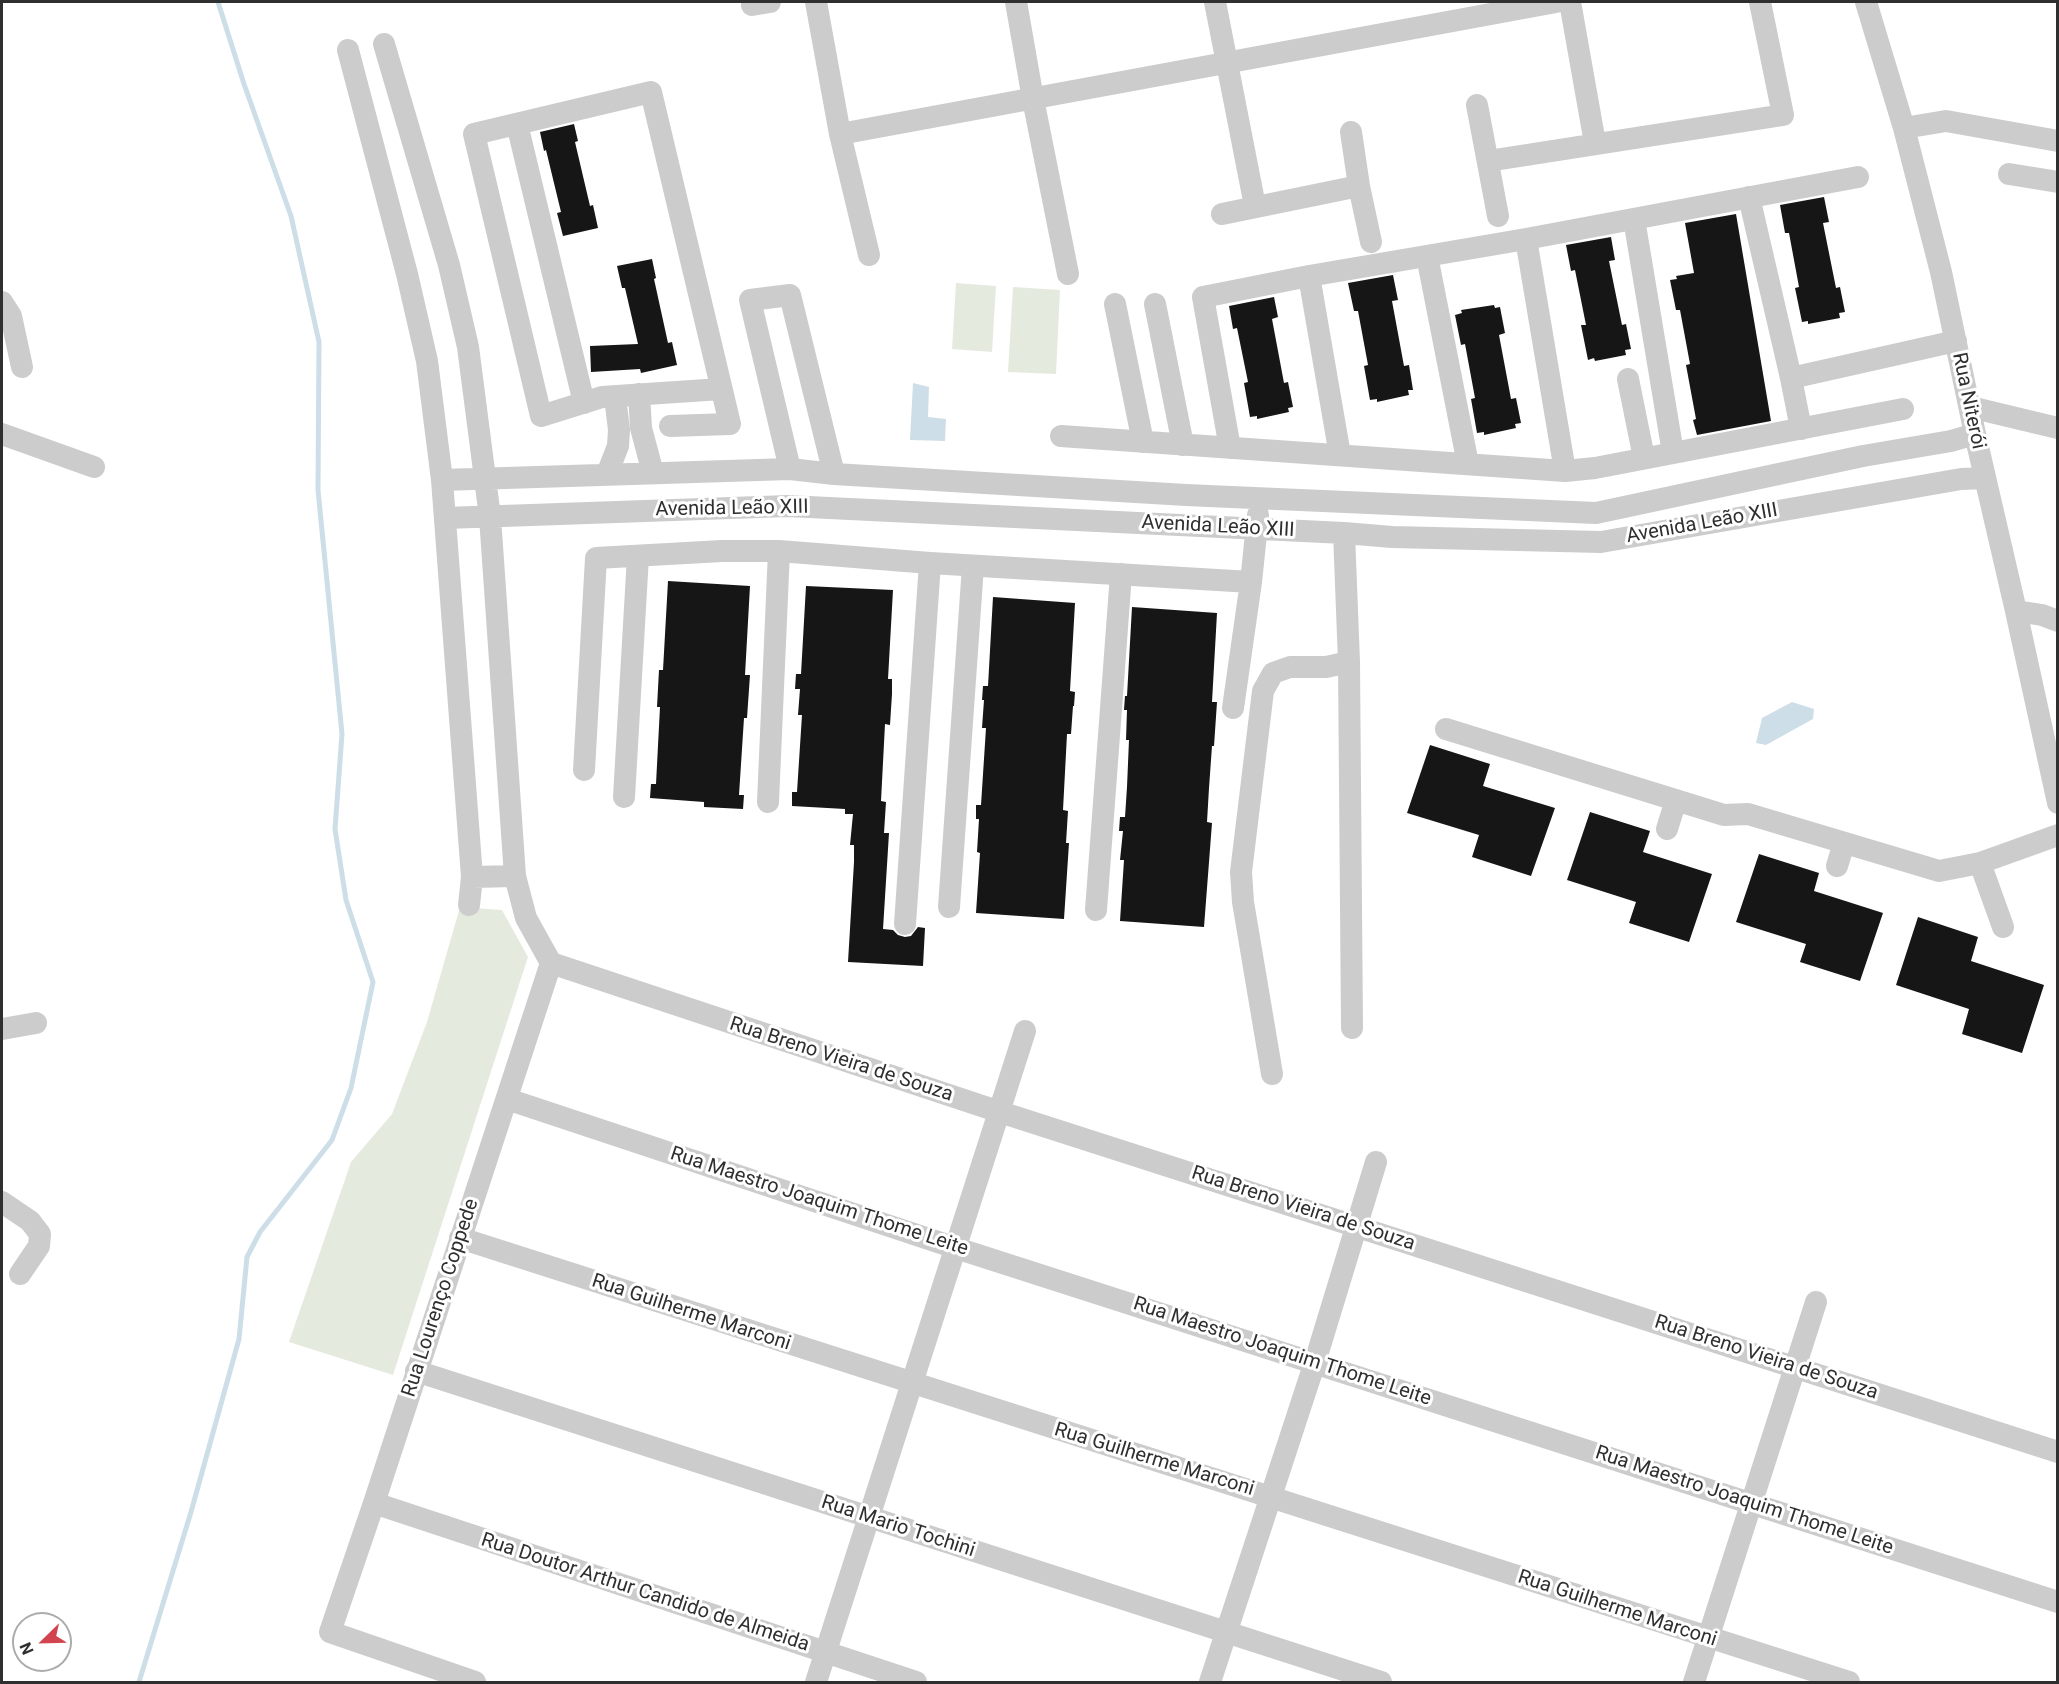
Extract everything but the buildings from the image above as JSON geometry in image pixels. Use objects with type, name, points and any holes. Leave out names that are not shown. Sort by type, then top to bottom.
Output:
[{"type":"street","points":[[816,2],[840,134],[869,255]]},
{"type":"street","points":[[1016,2],[1068,274]]},
{"type":"street","points":[[1215,2],[1254,206]]},
{"type":"street","points":[[840,134],[1556,2]]},
{"type":"street","points":[[1570,2],[1595,143]]},
{"type":"street","points":[[1488,161],[1783,115],[1760,2]]},
{"type":"street","name":"Rua Niterói","points":[[1866,2],[1904,128],[1941,272],[2058,803]]},
{"type":"street","points":[[384,44],[449,265],[468,347],[490,517],[515,876],[526,918],[550,963]]},
{"type":"street","points":[[348,50],[427,361],[445,518],[472,877],[469,905]]},
{"type":"street","points":[[670,426],[730,424],[730,416],[721,389],[651,92],[474,134],[541,416],[602,397],[721,389]]},
{"type":"street","points":[[1478,105],[1498,216]]},
{"type":"street","points":[[1904,128],[1946,121],[2058,141]]},
{"type":"street","points":[[517,124],[584,403]]},
{"type":"street","points":[[1351,132],[1371,242]]},
{"type":"street","points":[[2009,174],[2058,182]]},
{"type":"street","points":[[1230,448],[1203,297],[1858,177]]},
{"type":"street","points":[[1222,214],[1359,186]]},
{"type":"street","points":[[1749,197],[1801,429]]},
{"type":"street","points":[[1634,219],[1673,453]]},
{"type":"street","points":[[1526,239],[1565,471]]},
{"type":"street","points":[[1427,256],[1468,464]]},
{"type":"street","points":[[1309,276],[1340,455]]},
{"type":"street","points":[[790,469],[750,300],[790,295],[834,474]]},
{"type":"street","points":[[2,302],[11,316],[22,367]]},
{"type":"street","points":[[1155,303],[1183,445]]},
{"type":"street","points":[[1115,304],[1143,442]]},
{"type":"street","points":[[1791,378],[1956,341]]},
{"type":"street","points":[[1628,379],[1644,458]]},
{"type":"street","points":[[639,394],[640,428],[660,473],[670,510]]},
{"type":"street","points":[[608,474],[618,446],[619,430],[615,397]]},
{"type":"street","points":[[1970,407],[2058,428]]},
{"type":"street","points":[[1061,436],[1565,471],[1595,468],[1903,409]]},
{"type":"street","points":[[2,434],[94,467]]},
{"type":"street","name":"Avenida Leão XIII","points":[[442,480],[790,469],[834,474],[1186,495],[1596,513],[1863,456],[1951,441],[1975,434]]},
{"type":"street","name":"Avenida Leão XIII","points":[[445,518],[788,506],[1392,537],[1601,542],[1961,479],[1985,478]]},
{"type":"street","points":[[1233,708],[1260,498]]},
{"type":"street","points":[[1344,533],[1349,662],[1352,1028]]},
{"type":"street","points":[[584,770],[596,558],[722,551],[779,551],[973,566],[1251,582]]},
{"type":"street","points":[[768,802],[779,551]]},
{"type":"street","points":[[624,797],[638,556]]},
{"type":"street","points":[[905,924],[930,563]]},
{"type":"street","points":[[948,907],[973,566]]},
{"type":"street","points":[[1096,910],[1121,574]]},
{"type":"street","points":[[2016,611],[2042,615],[2058,621]]},
{"type":"street","points":[[1272,1074],[1243,902],[1241,872],[1263,691],[1273,673],[1290,667],[1326,667],[1349,662]]},
{"type":"street","points":[[1446,729],[1724,815],[1748,814],[1939,871],[1980,863],[2058,835]]},
{"type":"street","points":[[1667,829],[1676,800]]},
{"type":"street","points":[[1837,866],[1844,843]]},
{"type":"street","points":[[1980,863],[2003,927]]},
{"type":"street","points":[[472,877],[515,876]]},
{"type":"street","name":"Rua Lourenço Coppede","points":[[475,1683],[330,1632],[550,963]]},
{"type":"street","name":"Rua Breno Vieira de Souza","points":[[550,963],[1000,1112],[2058,1452]]},
{"type":"street","points":[[2,1029],[36,1023]]},
{"type":"street","points":[[816,1683],[1025,1031]]},
{"type":"street","name":"Rua Maestro Joaquim Thome Leite","points":[[507,1099],[956,1248],[2058,1602]]},
{"type":"street","points":[[1210,1683],[1315,1362],[1376,1162]]},
{"type":"street","points":[[2,1202],[30,1221],[40,1234],[39,1246],[20,1274]]},
{"type":"street","name":"Rua Guilherme Marconi","points":[[460,1238],[1849,1683]]},
{"type":"street","points":[[1694,1683],[1816,1302]]},
{"type":"street","name":"Rua Mario Tochini","points":[[416,1371],[1380,1683]]},
{"type":"street","name":"Rua Doutor Arthur Candido de Almeida","points":[[374,1503],[916,1683]]},
{"type":"shaded area","points":[[956,283],[996,286],[992,352],[952,349]]},
{"type":"shaded area","points":[[1013,287],[1060,290],[1056,374],[1008,372]]},
{"type":"shaded area","points":[[913,383],[929,387],[928,417],[946,419],[945,441],[910,440]]},
{"type":"shaded area","points":[[1792,702],[1814,709],[1813,719],[1766,745],[1756,743],[1762,718]]},
{"type":"shaded area","points":[[460,907],[502,910],[528,957],[393,1375],[289,1342],[351,1162],[392,1114],[427,1022]]},
{"type":"waterway","points":[[139,1682],[191,1512],[239,1339],[247,1257],[260,1232],[332,1140],[351,1088],[373,982],[346,900],[335,829],[342,734],[318,490],[319,342],[291,216],[244,84],[218,2]]}]
